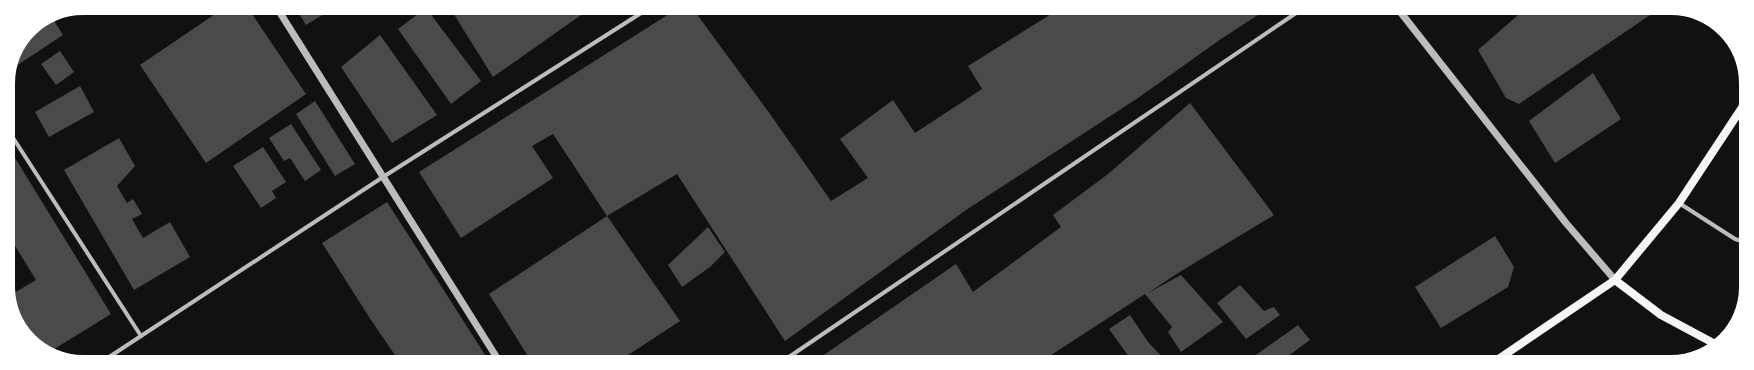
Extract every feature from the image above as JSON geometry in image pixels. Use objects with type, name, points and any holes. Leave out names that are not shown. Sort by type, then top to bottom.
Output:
[{"type":"main road","points":[[1504,355],[1615,280],[1679,203],[1739,111]]},
{"type":"main road","points":[[1615,280],[1661,315],[1711,342]]},
{"type":"street","points":[[281,15],[494,355]]},
{"type":"street","points":[[112,355],[383,177],[638,15]]},
{"type":"street","points":[[792,355],[1293,15]]},
{"type":"street","points":[[1403,15],[1566,223],[1615,280]]},
{"type":"street","points":[[15,141],[141,336]]},
{"type":"street","points":[[1679,203],[1739,240]]},
{"type":"building","points":[[214,15],[253,15],[306,94],[206,163],[140,65]]},
{"type":"building","points":[[300,15],[322,15],[306,25]]},
{"type":"building","points":[[417,15],[431,15],[481,81],[451,104],[398,29]]},
{"type":"building","points":[[454,15],[581,15],[493,77]]},
{"type":"building","points":[[668,15],[697,15],[770,114],[831,201],[868,178],[840,139],[893,100],[915,133],[982,89],[968,66],[1049,15],[1258,15],[1221,39],[1138,98],[966,210],[785,341],[677,174],[607,216],[553,134],[532,146],[553,178],[461,238],[419,172]]},
{"type":"building","points":[[1518,15],[1650,15],[1519,104],[1506,98],[1478,50]]},
{"type":"building","points":[[54,21],[63,35],[18,65],[26,45],[45,26]]},
{"type":"building","points":[[380,35],[437,115],[392,143],[341,67]]},
{"type":"building","points":[[60,51],[74,72],[56,85],[41,64]]},
{"type":"building","points":[[1593,73],[1621,119],[1555,163],[1529,121]]},
{"type":"building","points":[[80,86],[94,112],[49,137],[35,112]]},
{"type":"building","points":[[315,101],[355,164],[335,176],[296,114]]},
{"type":"building","points":[[1190,103],[1274,215],[1178,273],[1148,293],[1181,275],[1223,322],[1181,352],[1168,332],[1172,327],[1145,294],[1051,355],[824,355],[956,264],[973,292],[1061,227],[1053,215],[1108,174]]},
{"type":"building","points":[[291,124],[321,170],[305,181],[290,158],[284,161],[269,138]]},
{"type":"building","points":[[119,138],[135,166],[117,186],[127,203],[133,199],[142,214],[132,219],[143,238],[170,222],[190,257],[134,290],[64,170]]},
{"type":"building","points":[[263,147],[286,182],[272,191],[276,198],[261,208],[233,166]]},
{"type":"building","points":[[15,158],[111,314],[55,349],[49,346],[29,328],[20,313],[16,300],[15,292],[36,280],[15,246]]},
{"type":"building","points":[[387,202],[485,355],[395,355],[322,243]]},
{"type":"building","points":[[607,216],[680,321],[628,355],[527,355],[489,294]]},
{"type":"building","points":[[708,227],[725,252],[710,267],[682,287],[668,265]]},
{"type":"building","points":[[1495,236],[1514,267],[1508,287],[1441,328],[1415,287]]},
{"type":"building","points":[[1240,285],[1264,311],[1274,307],[1280,315],[1246,339],[1217,303]]},
{"type":"building","points":[[1130,315],[1148,342],[1160,355],[1128,355],[1109,329]]},
{"type":"building","points":[[1298,325],[1310,340],[1290,355],[1256,355]]}]
